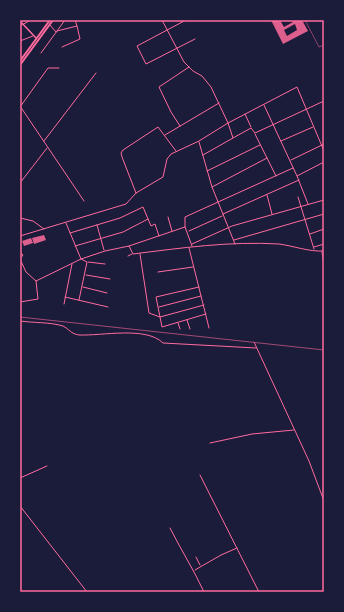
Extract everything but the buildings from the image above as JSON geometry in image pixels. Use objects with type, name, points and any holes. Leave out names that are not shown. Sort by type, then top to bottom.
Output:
[{"type":"main road","points":[[20,61],[35,37],[50,20]]},
{"type":"main road","points":[[20,65],[53,20]]},
{"type":"street","points":[[20,26],[31,20]]},
{"type":"street","points":[[41,53],[65,20]]},
{"type":"street","points":[[62,47],[80,39],[78,26],[75,20]]},
{"type":"street","points":[[162,20],[184,62],[202,76],[219,103],[233,138]]},
{"type":"street","points":[[186,20],[137,46],[146,64],[195,39]]},
{"type":"street","points":[[20,21],[35,37]]},
{"type":"street","points":[[50,25],[56,32]]},
{"type":"street","points":[[56,32],[78,26]]},
{"type":"street","points":[[20,40],[35,37]]},
{"type":"street","points":[[180,126],[171,112],[159,87],[189,67]]},
{"type":"street","points":[[59,68],[48,68],[20,106],[84,201]]},
{"type":"street","points":[[43,142],[96,73]]},
{"type":"street","points":[[20,236],[126,204],[136,194],[163,177],[167,159],[176,151],[199,141],[245,113],[297,87],[324,152]]},
{"type":"street","points":[[255,133],[324,101]]},
{"type":"street","points":[[165,135],[219,103]]},
{"type":"street","points":[[264,104],[299,180],[308,204]]},
{"type":"street","points":[[245,113],[251,128],[255,133],[276,176]]},
{"type":"street","points":[[136,194],[121,153],[158,126],[176,151]]},
{"type":"street","points":[[281,141],[313,127]]},
{"type":"street","points":[[204,155],[251,128]]},
{"type":"street","points":[[199,141],[204,155],[206,171],[235,245]]},
{"type":"street","points":[[290,160],[324,144]]},
{"type":"street","points":[[206,171],[260,145]]},
{"type":"street","points":[[20,183],[47,147]]},
{"type":"street","points":[[212,187],[267,158]]},
{"type":"street","points":[[297,176],[324,162]]},
{"type":"street","points":[[192,245],[185,227],[185,217],[293,168]]},
{"type":"street","points":[[187,231],[299,180]]},
{"type":"street","points":[[267,195],[272,214]]},
{"type":"street","points":[[298,197],[314,250]]},
{"type":"street","points":[[209,328],[194,267],[192,245],[228,228],[324,200]]},
{"type":"street","points":[[70,233],[97,225],[144,207],[151,226],[156,224],[159,236]]},
{"type":"street","points":[[233,240],[324,214]]},
{"type":"street","points":[[168,217],[172,231]]},
{"type":"street","points":[[20,218],[33,221],[44,229]]},
{"type":"street","points":[[75,246],[123,232],[148,219]]},
{"type":"street","points":[[66,222],[75,246],[82,259],[88,262],[105,264]]},
{"type":"street","points":[[97,225],[105,251]]},
{"type":"street","points":[[36,281],[82,259],[105,251],[129,246],[185,227]]},
{"type":"street","points":[[309,234],[324,229]]},
{"type":"street","points":[[128,256],[133,254],[191,247],[235,245],[279,244],[324,251]]},
{"type":"street","points":[[313,247],[324,244]]},
{"type":"street","points":[[129,246],[133,254]]},
{"type":"street","points":[[322,251],[324,264]]},
{"type":"street","points":[[20,252],[23,255],[20,259],[26,272],[36,281],[38,299],[20,302]]},
{"type":"street","points":[[140,253],[149,313],[160,317],[204,305]]},
{"type":"street","points":[[79,300],[88,262]]},
{"type":"street","points":[[64,304],[72,264]]},
{"type":"street","points":[[158,272],[194,267]]},
{"type":"street","points":[[85,275],[110,279]]},
{"type":"street","points":[[82,287],[107,293]]},
{"type":"street","points":[[199,287],[156,297],[162,327],[206,314]]},
{"type":"street","points":[[158,307],[201,296]]},
{"type":"street","points":[[65,298],[108,307]]},
{"type":"street","points":[[187,320],[190,329]]},
{"type":"street","points":[[20,321],[60,326],[64,327],[72,334],[80,335],[119,333],[149,336],[158,338],[163,342],[256,348]]},
{"type":"street","points":[[178,322],[180,329]]},
{"type":"street","points":[[254,342],[309,460],[324,501]]},
{"type":"street","points":[[210,443],[246,435],[294,430]]},
{"type":"street","points":[[20,478],[47,466]]},
{"type":"street","points":[[200,475],[259,592]]},
{"type":"street","points":[[20,506],[87,592]]},
{"type":"street","points":[[170,528],[189,564],[194,570],[204,592]]},
{"type":"street","points":[[194,570],[200,565],[237,548]]},
{"type":"street","points":[[196,557],[200,565]]},
{"type":"path","points":[[306,20],[319,47],[324,45]]},
{"type":"railway","points":[[20,317],[324,350]]}]
